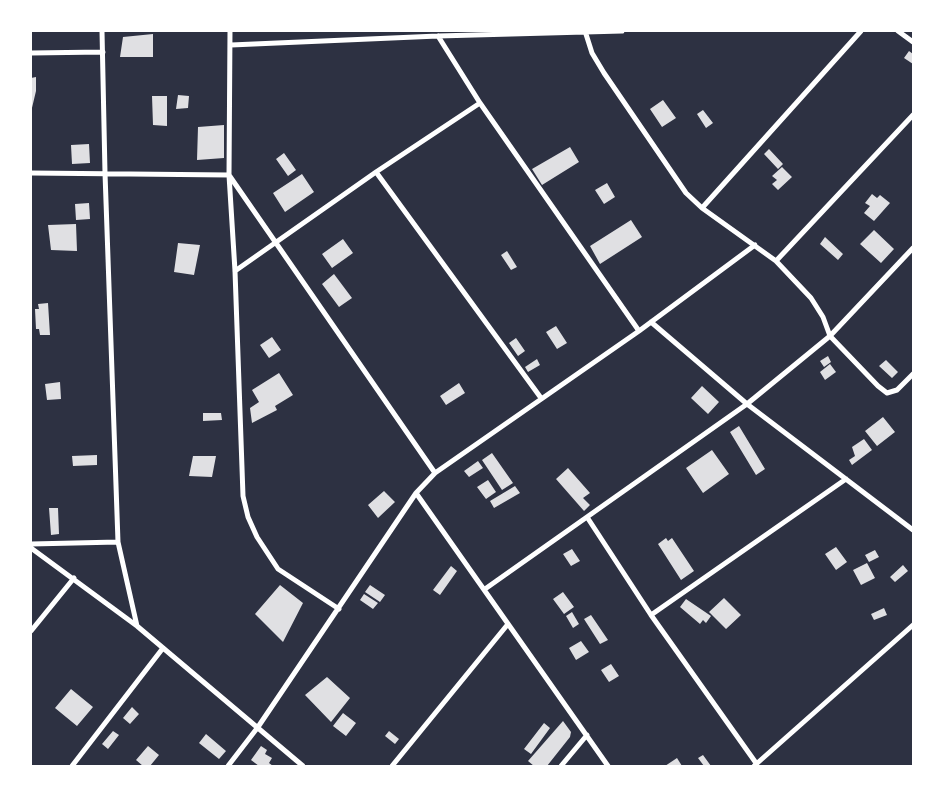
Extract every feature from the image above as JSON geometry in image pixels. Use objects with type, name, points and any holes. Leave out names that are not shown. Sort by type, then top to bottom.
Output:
[{"type":"street","points":[[102,31],[118,542],[138,626]]},
{"type":"street","points":[[230,31],[229,175],[235,271],[244,496],[248,517],[266,554],[278,569],[338,609]]},
{"type":"street","points":[[585,31],[592,52],[604,74],[686,193],[702,208],[776,261],[811,298],[823,317],[830,336],[887,393],[898,390],[913,374]]},
{"type":"street","points":[[231,46],[438,36],[622,31]]},
{"type":"street","points":[[702,208],[861,31]]},
{"type":"street","points":[[898,31],[913,42]]},
{"type":"street","points":[[438,36],[480,103],[638,330]]},
{"type":"street","points":[[31,53],[103,52]]},
{"type":"street","points":[[235,271],[376,172],[480,103]]},
{"type":"street","points":[[776,261],[913,115]]},
{"type":"street","points":[[376,172],[541,398]]},
{"type":"street","points":[[31,173],[229,175]]},
{"type":"street","points":[[229,175],[435,473]]},
{"type":"street","points":[[228,766],[258,727],[416,493],[435,473],[651,322],[755,245]]},
{"type":"street","points":[[485,589],[747,404],[830,336],[913,248]]},
{"type":"street","points":[[651,322],[747,404],[913,530]]},
{"type":"street","points":[[651,615],[846,479]]},
{"type":"street","points":[[416,493],[608,766]]},
{"type":"street","points":[[587,517],[651,615],[755,765],[913,625]]},
{"type":"street","points":[[31,544],[118,542]]},
{"type":"street","points":[[31,548],[138,626],[303,766]]},
{"type":"street","points":[[31,631],[74,578]]},
{"type":"street","points":[[392,766],[508,624]]},
{"type":"street","points":[[72,766],[163,648]]},
{"type":"street","points":[[561,766],[587,735]]},
{"type":"building","points":[[153,34],[153,57],[120,57],[123,37]]},
{"type":"building","points":[[909,51],[913,54],[913,64],[904,58]]},
{"type":"building","points":[[36,77],[36,91],[31,112],[31,78]]},
{"type":"building","points":[[178,95],[189,96],[188,108],[176,109]]},
{"type":"building","points":[[152,96],[167,96],[167,126],[153,125]]},
{"type":"building","points":[[663,100],[676,118],[662,127],[650,109]]},
{"type":"building","points":[[703,110],[713,123],[706,128],[697,114]]},
{"type":"building","points":[[224,125],[224,158],[197,160],[198,127]]},
{"type":"building","points":[[89,144],[90,163],[72,164],[71,145]]},
{"type":"building","points":[[570,147],[579,162],[542,185],[532,169]]},
{"type":"building","points":[[769,149],[783,164],[778,169],[764,154]]},
{"type":"building","points":[[284,153],[296,170],[288,176],[276,159]]},
{"type":"building","points":[[782,167],[792,177],[778,190],[772,184],[777,180],[772,176]]},
{"type":"building","points":[[302,174],[314,192],[285,212],[273,193]]},
{"type":"building","points":[[607,183],[615,197],[604,204],[595,190]]},
{"type":"building","points":[[872,194],[877,198],[880,195],[890,203],[874,221],[864,213],[870,206],[865,203]]},
{"type":"building","points":[[89,203],[90,219],[76,220],[75,204]]},
{"type":"building","points":[[631,220],[642,237],[600,264],[590,246]]},
{"type":"building","points":[[76,224],[77,251],[51,250],[48,225]]},
{"type":"building","points":[[874,230],[894,249],[881,263],[860,244]]},
{"type":"building","points":[[825,237],[843,254],[838,260],[820,244]]},
{"type":"building","points":[[343,239],[353,253],[332,268],[322,254]]},
{"type":"building","points":[[178,243],[200,245],[194,275],[174,272]]},
{"type":"building","points":[[507,251],[517,267],[511,270],[501,255]]},
{"type":"building","points":[[334,274],[352,298],[339,307],[322,284]]},
{"type":"building","points":[[48,303],[50,335],[40,335],[39,329],[36,329],[35,309],[39,309],[38,304]]},
{"type":"building","points":[[556,326],[567,343],[557,349],[546,332]]},
{"type":"building","points":[[272,337],[281,350],[269,358],[260,345]]},
{"type":"building","points":[[516,338],[525,351],[518,356],[509,343]]},
{"type":"building","points":[[828,356],[831,362],[824,367],[820,361]]},
{"type":"building","points":[[537,359],[540,365],[528,372],[525,367]]},
{"type":"building","points":[[886,360],[898,372],[892,378],[879,366]]},
{"type":"building","points":[[830,364],[836,372],[825,380],[820,372]]},
{"type":"building","points":[[279,373],[293,395],[275,406],[277,410],[252,423],[250,408],[259,402],[252,390]]},
{"type":"building","points":[[60,382],[61,399],[47,400],[45,384]]},
{"type":"building","points":[[459,383],[465,393],[446,405],[440,396]]},
{"type":"building","points":[[702,386],[719,402],[708,414],[691,398]]},
{"type":"building","points":[[203,413],[221,413],[222,420],[203,421]]},
{"type":"building","points":[[883,417],[895,432],[877,446],[865,431]]},
{"type":"building","points":[[739,426],[765,469],[756,475],[730,432]]},
{"type":"building","points":[[864,439],[872,450],[852,465],[849,460],[855,456],[852,447]]},
{"type":"building","points":[[712,450],[729,474],[703,493],[686,468]]},
{"type":"building","points":[[492,453],[513,483],[502,490],[482,460]]},
{"type":"building","points":[[97,455],[97,465],[73,466],[72,456]]},
{"type":"building","points":[[193,456],[216,456],[212,477],[189,476]]},
{"type":"building","points":[[478,461],[483,468],[469,477],[464,471]]},
{"type":"building","points":[[568,468],[590,493],[583,498],[590,505],[584,511],[556,479]]},
{"type":"building","points":[[488,480],[496,492],[486,499],[477,487]]},
{"type":"building","points":[[515,486],[520,493],[494,508],[490,501]]},
{"type":"building","points":[[384,491],[395,502],[378,518],[368,505]]},
{"type":"building","points":[[49,508],[58,508],[59,534],[51,535]]},
{"type":"building","points":[[666,538],[668,541],[672,538],[694,571],[681,580],[658,544]]},
{"type":"building","points":[[836,547],[847,562],[836,570],[825,554]]},
{"type":"building","points":[[572,549],[580,561],[571,566],[563,554]]},
{"type":"building","points":[[875,550],[879,557],[869,562],[865,555]]},
{"type":"building","points":[[867,563],[875,578],[861,585],[853,570]]},
{"type":"building","points":[[903,565],[908,571],[895,582],[890,577]]},
{"type":"building","points":[[451,566],[457,571],[440,595],[433,590]]},
{"type":"building","points":[[280,585],[303,603],[283,642],[255,614]]},
{"type":"building","points":[[370,585],[385,595],[380,602],[365,592]]},
{"type":"building","points":[[563,592],[574,607],[564,614],[553,599]]},
{"type":"building","points":[[364,594],[378,603],[373,609],[360,600]]},
{"type":"building","points":[[724,598],[741,615],[726,629],[709,612]]},
{"type":"building","points":[[686,599],[711,616],[706,623],[703,620],[700,624],[680,607]]},
{"type":"building","points":[[884,608],[887,615],[874,620],[871,614]]},
{"type":"building","points":[[572,612],[579,624],[573,628],[566,616]]},
{"type":"building","points":[[591,615],[608,640],[600,644],[584,619]]},
{"type":"building","points":[[581,641],[589,652],[576,660],[569,648]]},
{"type":"building","points":[[611,664],[619,676],[609,682],[601,670]]},
{"type":"building","points":[[327,677],[350,698],[331,722],[305,695]]},
{"type":"building","points":[[71,689],[93,707],[77,726],[55,708]]},
{"type":"building","points":[[132,707],[139,714],[130,724],[123,718]]},
{"type":"building","points":[[343,713],[356,723],[346,736],[333,726]]},
{"type":"building","points":[[563,721],[571,732],[570,737],[547,766],[534,766],[528,761]]},
{"type":"building","points":[[544,723],[550,728],[531,754],[524,749]]},
{"type":"building","points":[[113,731],[119,735],[108,749],[102,744]]},
{"type":"building","points":[[389,731],[399,739],[395,744],[385,736]]},
{"type":"building","points":[[206,734],[226,751],[219,759],[199,743]]},
{"type":"building","points":[[148,746],[159,755],[150,766],[143,766],[136,760]]},
{"type":"building","points":[[261,746],[267,750],[265,754],[272,758],[269,763],[273,766],[259,766],[251,760]]},
{"type":"building","points":[[703,755],[711,766],[704,766],[698,758]]},
{"type":"building","points":[[677,758],[682,766],[665,766]]}]
